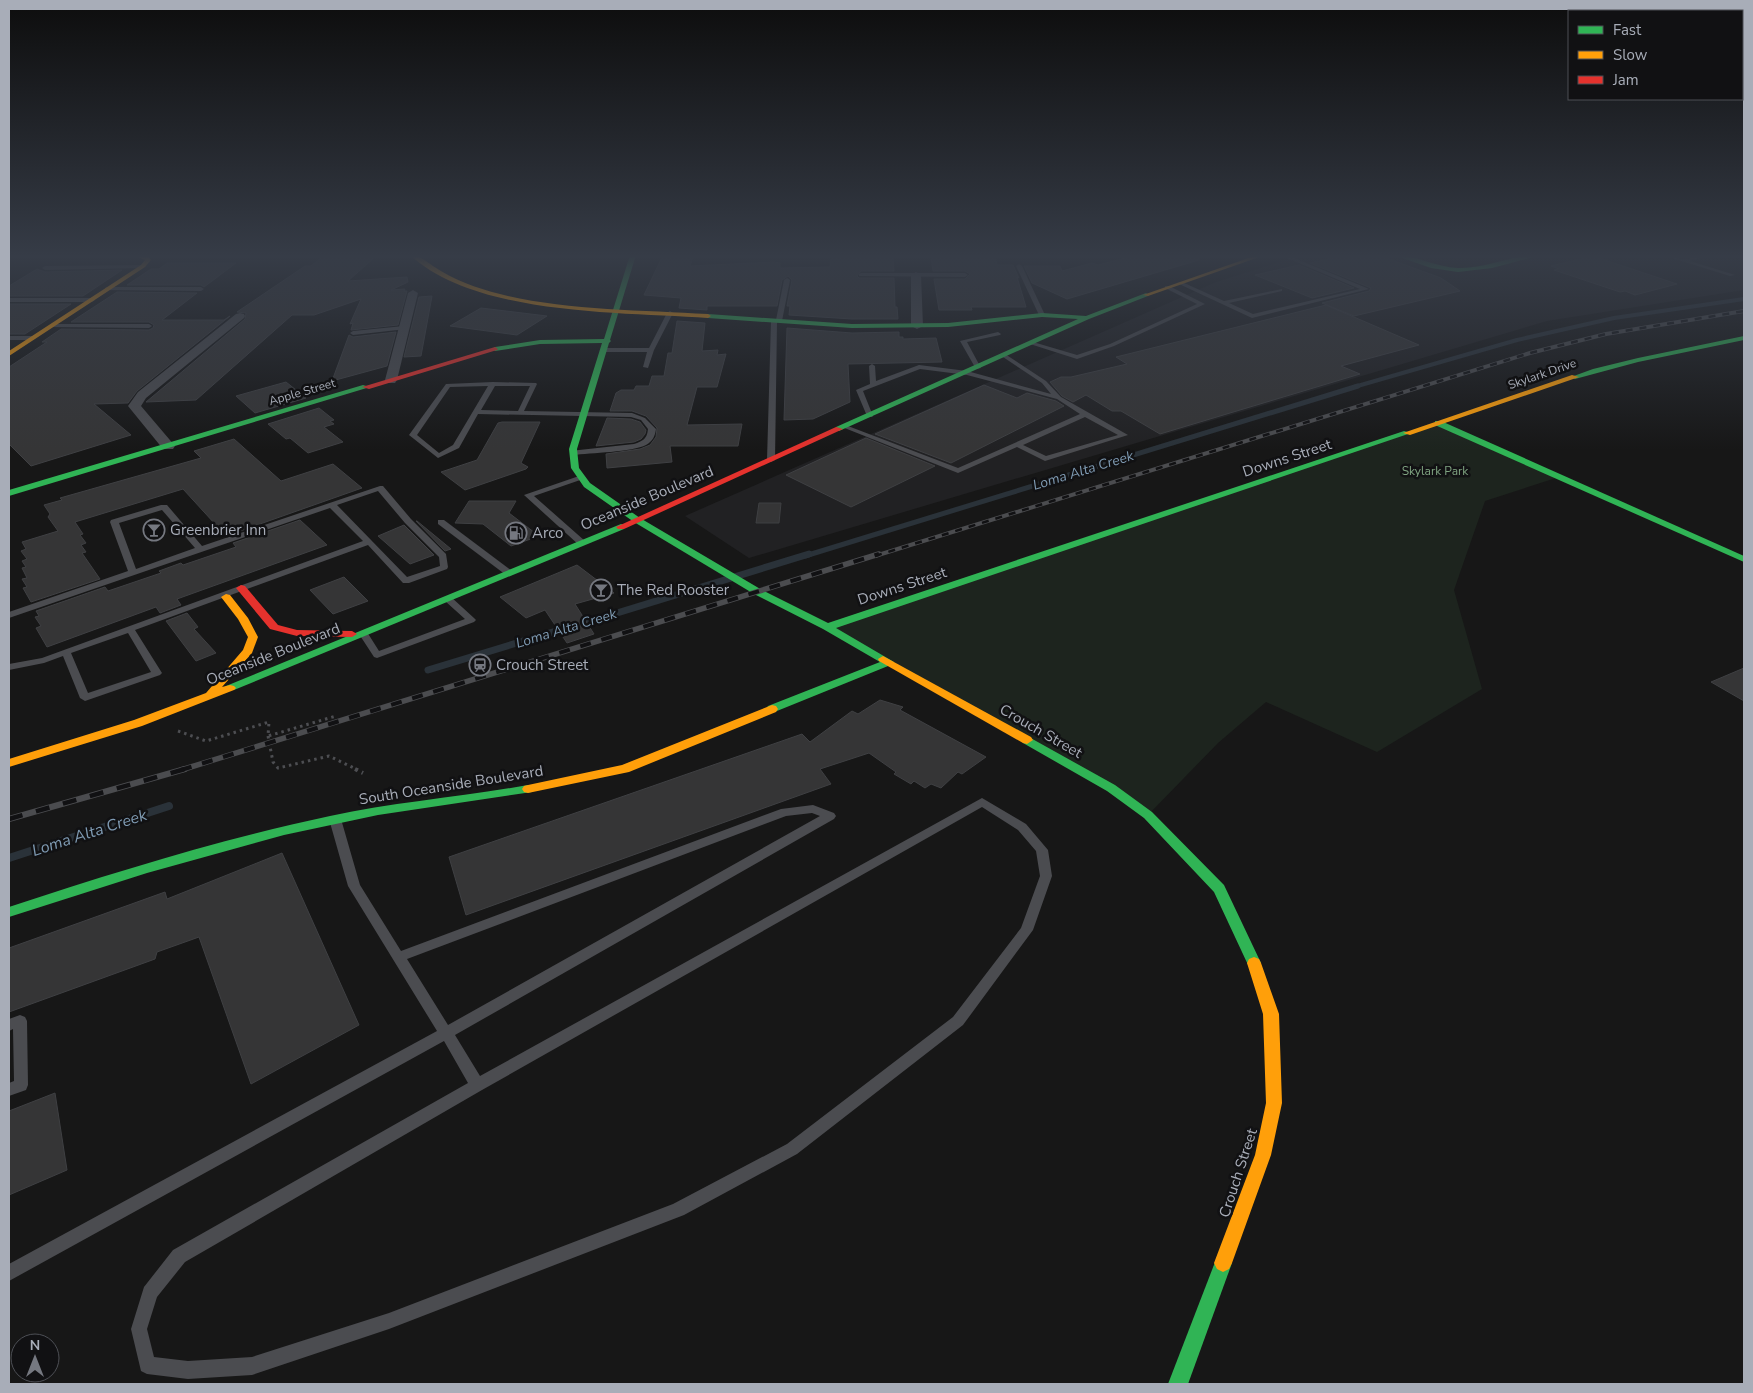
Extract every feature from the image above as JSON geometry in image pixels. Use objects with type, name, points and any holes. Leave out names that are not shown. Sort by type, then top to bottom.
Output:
[{"type":"main road","points":[[9,354],[61,320]]},
{"type":"main road","points":[[573,453],[614,320]]},
{"type":"main road","points":[[764,320],[852,326],[917,326],[1010,320]]},
{"type":"main road","name":"Oceanside Boulevard","points":[[9,763],[154,717],[364,634],[638,520],[1083,320]]},
{"type":"main road","name":"Skylark Drive","points":[[1438,423],[1608,366],[1652,355],[1744,338]]},
{"type":"main road","name":"Apple Street","points":[[9,493],[500,348],[527,343],[570,340],[606,345]]},
{"type":"main road","points":[[1438,423],[1744,559]]},
{"type":"main road","name":"Downs Street","points":[[827,627],[1438,423]]},
{"type":"main road","name":"Crouch Street","points":[[573,453],[575,468],[587,485],[638,520],[742,583],[827,627],[1111,788],[1148,815],[1219,889],[1252,956],[1270,1014],[1274,1103],[1263,1155],[1178,1384]]},
{"type":"main road","points":[[242,588],[274,627],[297,632],[364,634]]},
{"type":"main road","points":[[209,696],[248,651],[253,638],[243,618],[224,594]]},
{"type":"main road","name":"South Oceanside Boulevard","points":[[9,912],[138,869],[224,844],[378,811],[518,791],[625,769],[888,662]]},
{"type":"street","points":[[168,446],[134,406],[142,395],[235,320]]},
{"type":"street","points":[[391,380],[406,320]]},
{"type":"street","points":[[917,320],[917,326]]},
{"type":"lane","points":[[646,367],[651,350],[666,320]]},
{"type":"lane","points":[[1033,344],[1077,357],[1112,346],[1168,320]]},
{"type":"lane","points":[[770,460],[777,321]]},
{"type":"lane","points":[[52,326],[149,326]]},
{"type":"lane","points":[[353,333],[404,328]]},
{"type":"lane","points":[[973,370],[963,341],[998,334]]},
{"type":"lane","points":[[9,338],[33,338]]},
{"type":"lane","points":[[606,345],[651,350]]},
{"type":"lane","points":[[1005,356],[1044,382],[1059,398]]},
{"type":"lane","points":[[872,366],[873,385]]},
{"type":"lane","points":[[870,416],[859,390],[919,367],[973,370],[1059,398],[1124,435],[1045,459],[1016,444]]},
{"type":"lane","points":[[493,384],[456,446],[438,456],[414,435],[448,385],[493,384],[534,384],[520,413]]},
{"type":"lane","points":[[476,412],[624,414],[639,416],[651,425],[652,434],[649,440],[642,444],[573,453]]},
{"type":"lane","points":[[846,427],[958,472],[1016,444],[1086,414]]},
{"type":"lane","points":[[582,478],[528,494],[582,543]]},
{"type":"lane","points":[[9,615],[380,488],[408,521],[444,556],[444,567],[406,581],[332,505]]},
{"type":"lane","points":[[133,573],[114,522],[164,507],[201,550]]},
{"type":"lane","points":[[441,522],[509,573]]},
{"type":"lane","points":[[9,667],[44,660],[369,542]]},
{"type":"lane","points":[[364,634],[377,655],[471,620],[448,599]]},
{"type":"lane","points":[[66,652],[85,698],[157,673],[130,628]]},
{"type":"lane","points":[[982,802],[1022,827],[1042,850],[1046,876],[1027,930],[958,1022],[792,1149],[678,1210],[389,1321],[252,1366],[188,1370],[147,1365],[139,1329],[150,1293],[179,1256],[477,1085],[982,802]]},
{"type":"lane","points":[[9,1273],[446,1033],[830,816],[813,809],[785,812],[399,957]]},
{"type":"lane","points":[[336,819],[354,886],[477,1085]]},
{"type":"lane","points":[[9,1025],[20,1021],[20,1085],[9,1090]]},
{"type":"path","points":[[268,736],[336,716]]},
{"type":"path","points":[[154,717],[183,734],[206,741],[269,722],[268,736],[273,762],[278,768],[329,756],[363,773]]},
{"type":"shaded area","points":[[1130,320],[1553,320],[749,558],[685,516]]},
{"type":"green space","name":"Skylark Park","points":[[1439,423],[1559,477],[1485,501],[1454,590],[1482,689],[1377,752],[1266,702],[1218,743],[1148,815],[827,627]]},
{"type":"building","points":[[9,320],[46,320],[25,334],[9,334]]},
{"type":"building","points":[[74,320],[225,320],[137,391],[128,403],[94,404],[131,435],[31,466],[9,444],[9,367],[47,342],[42,342],[61,329],[149,330],[154,325],[149,322],[71,322]]},
{"type":"building","points":[[244,320],[286,320],[196,400],[146,402]]},
{"type":"building","points":[[352,320],[399,320],[398,325],[351,330],[353,323],[350,324]]},
{"type":"building","points":[[413,320],[428,320],[421,356],[404,357]]},
{"type":"building","points":[[460,320],[541,320],[517,335],[450,326]]},
{"type":"building","points":[[1265,320],[1361,320],[1419,345],[1341,366],[1360,374],[1160,434],[1121,411],[1112,411],[1086,395],[1073,402],[1062,396],[1050,382],[1061,377],[1071,377],[1127,364],[1116,357]]},
{"type":"building","points":[[677,321],[705,323],[702,351],[718,350],[717,355],[726,354],[717,387],[697,387],[687,425],[742,424],[738,446],[670,446],[672,462],[607,468],[606,454],[640,449],[650,445],[656,437],[657,428],[646,416],[632,411],[610,411],[616,393],[621,390],[634,390],[636,386],[649,386],[652,376],[664,376],[668,353],[672,353]]},
{"type":"building","points":[[787,328],[852,333],[899,332],[899,337],[903,337],[903,339],[936,338],[942,362],[848,364],[850,402],[813,419],[784,420]]},
{"type":"building","points":[[396,332],[387,366],[332,381],[349,335],[353,337]]},
{"type":"building","points":[[286,382],[306,398],[255,413],[236,396]]},
{"type":"building","points":[[984,385],[1017,398],[1027,393],[1056,401],[1064,406],[951,463],[875,434]]},
{"type":"building","points":[[319,408],[334,420],[330,421],[334,424],[324,427],[343,442],[308,453],[290,438],[286,439],[268,424]]},
{"type":"building","points":[[607,418],[631,419],[640,422],[646,430],[645,434],[641,439],[634,442],[596,446]]},
{"type":"building","points":[[540,422],[521,463],[528,467],[526,469],[465,490],[441,472],[477,460],[498,423]]},
{"type":"building","points":[[866,438],[935,466],[851,507],[786,475]]},
{"type":"building","points":[[234,439],[281,481],[333,464],[362,488],[226,536],[183,489],[75,522],[83,534],[80,535],[86,543],[81,545],[86,552],[82,553],[100,579],[31,602],[23,588],[27,587],[22,579],[27,578],[22,568],[26,567],[22,561],[27,559],[21,551],[26,549],[22,542],[58,531],[48,517],[50,514],[44,505],[62,500],[60,498],[201,458],[194,451]]},
{"type":"building","points":[[469,501],[516,501],[509,513],[539,536],[511,546],[483,524],[455,523]]},
{"type":"building","points":[[759,503],[781,503],[779,523],[756,523]]},
{"type":"building","points":[[300,520],[327,545],[177,599],[181,605],[160,613],[156,607],[47,647],[36,628],[41,626],[35,617],[39,616],[36,611],[105,587],[108,591],[161,573],[159,571],[236,547],[233,543]]},
{"type":"building","points":[[417,521],[451,549],[445,551]]},
{"type":"building","points":[[404,525],[434,555],[410,564],[378,536]]},
{"type":"building","points":[[577,565],[614,593],[575,604],[594,634],[567,643],[545,610],[526,618],[500,597]]},
{"type":"building","points":[[344,577],[368,601],[333,614],[310,590]]},
{"type":"building","points":[[187,613],[198,627],[194,629],[216,653],[196,661],[166,621]]},
{"type":"building","points":[[1744,668],[1744,701],[1711,682]]},
{"type":"building","points":[[880,700],[903,707],[900,710],[986,757],[962,774],[958,772],[941,788],[931,784],[925,788],[914,781],[911,784],[894,774],[896,772],[869,753],[820,769],[831,784],[466,915],[449,857],[802,734],[810,742],[852,711],[858,714]]},
{"type":"building","points":[[282,853],[359,1025],[251,1084],[199,937],[157,952],[155,959],[9,1012],[9,948],[165,892],[167,899]]},
{"type":"building","points":[[55,1093],[67,1170],[9,1195],[9,1111]]},
{"type":"waterway","name":"Loma Alta Creek","points":[[1354,387],[1517,340],[1605,320]]},
{"type":"waterway","name":"Loma Alta Creek","points":[[805,556],[1358,386]]},
{"type":"waterway","name":"Loma Alta Creek","points":[[578,625],[809,554]]},
{"type":"waterway","name":"Loma Alta Creek","points":[[428,670],[566,628]]},
{"type":"waterway","name":"Loma Alta Creek","points":[[9,858],[169,806]]},
{"type":"railway","points":[[875,556],[1530,353],[1606,334],[1690,320]]},
{"type":"railway","points":[[181,770],[879,554]]},
{"type":"railway","points":[[9,819],[185,769]]},
{"type":"traffic: fast","points":[[613,320],[573,449],[575,468],[587,485],[637,520],[758,592],[827,627],[883,659]]},
{"type":"traffic: fast","points":[[766,320],[852,326],[948,325],[995,320]]},
{"type":"traffic: fast","points":[[839,429],[1083,320]]},
{"type":"traffic: fast","points":[[1575,377],[1680,350],[1744,338]]},
{"type":"traffic: fast","points":[[495,349],[540,342],[608,341]]},
{"type":"traffic: fast","points":[[9,493],[366,387]]},
{"type":"traffic: fast","points":[[1438,423],[1744,559]]},
{"type":"traffic: fast","points":[[827,627],[1407,433]]},
{"type":"traffic: fast","points":[[230,688],[621,527]]},
{"type":"traffic: fast","points":[[772,709],[889,662]]},
{"type":"traffic: fast","points":[[1027,740],[1111,788],[1148,815],[1219,889],[1254,963]]},
{"type":"traffic: fast","points":[[9,912],[146,868],[284,830],[378,811],[528,789]]},
{"type":"traffic: fast","points":[[1178,1384],[1223,1263]]},
{"type":"traffic: slow","points":[[9,354],[61,320]]},
{"type":"traffic: slow","points":[[1407,433],[1575,377]]},
{"type":"traffic: slow","points":[[211,693],[248,651],[253,637],[243,618],[226,597]]},
{"type":"traffic: slow","points":[[883,659],[1027,740]]},
{"type":"traffic: slow","points":[[9,763],[138,723],[230,688]]},
{"type":"traffic: slow","points":[[528,789],[625,769],[772,709]]},
{"type":"traffic: slow","points":[[1223,1263],[1263,1155],[1274,1103],[1271,1014],[1254,963]]},
{"type":"traffic: jam","points":[[366,387],[495,349]]},
{"type":"traffic: jam","points":[[621,527],[839,429]]},
{"type":"traffic: jam","points":[[241,588],[274,627],[297,633],[352,634]]},
{"type":"place","name":"Greenbrier Inn","points":[[154,530]]},
{"type":"place","name":"Arco","points":[[516,533]]},
{"type":"place","name":"The Red Rooster","points":[[601,590]]},
{"type":"place","name":"Crouch Street","points":[[480,665]]}]
